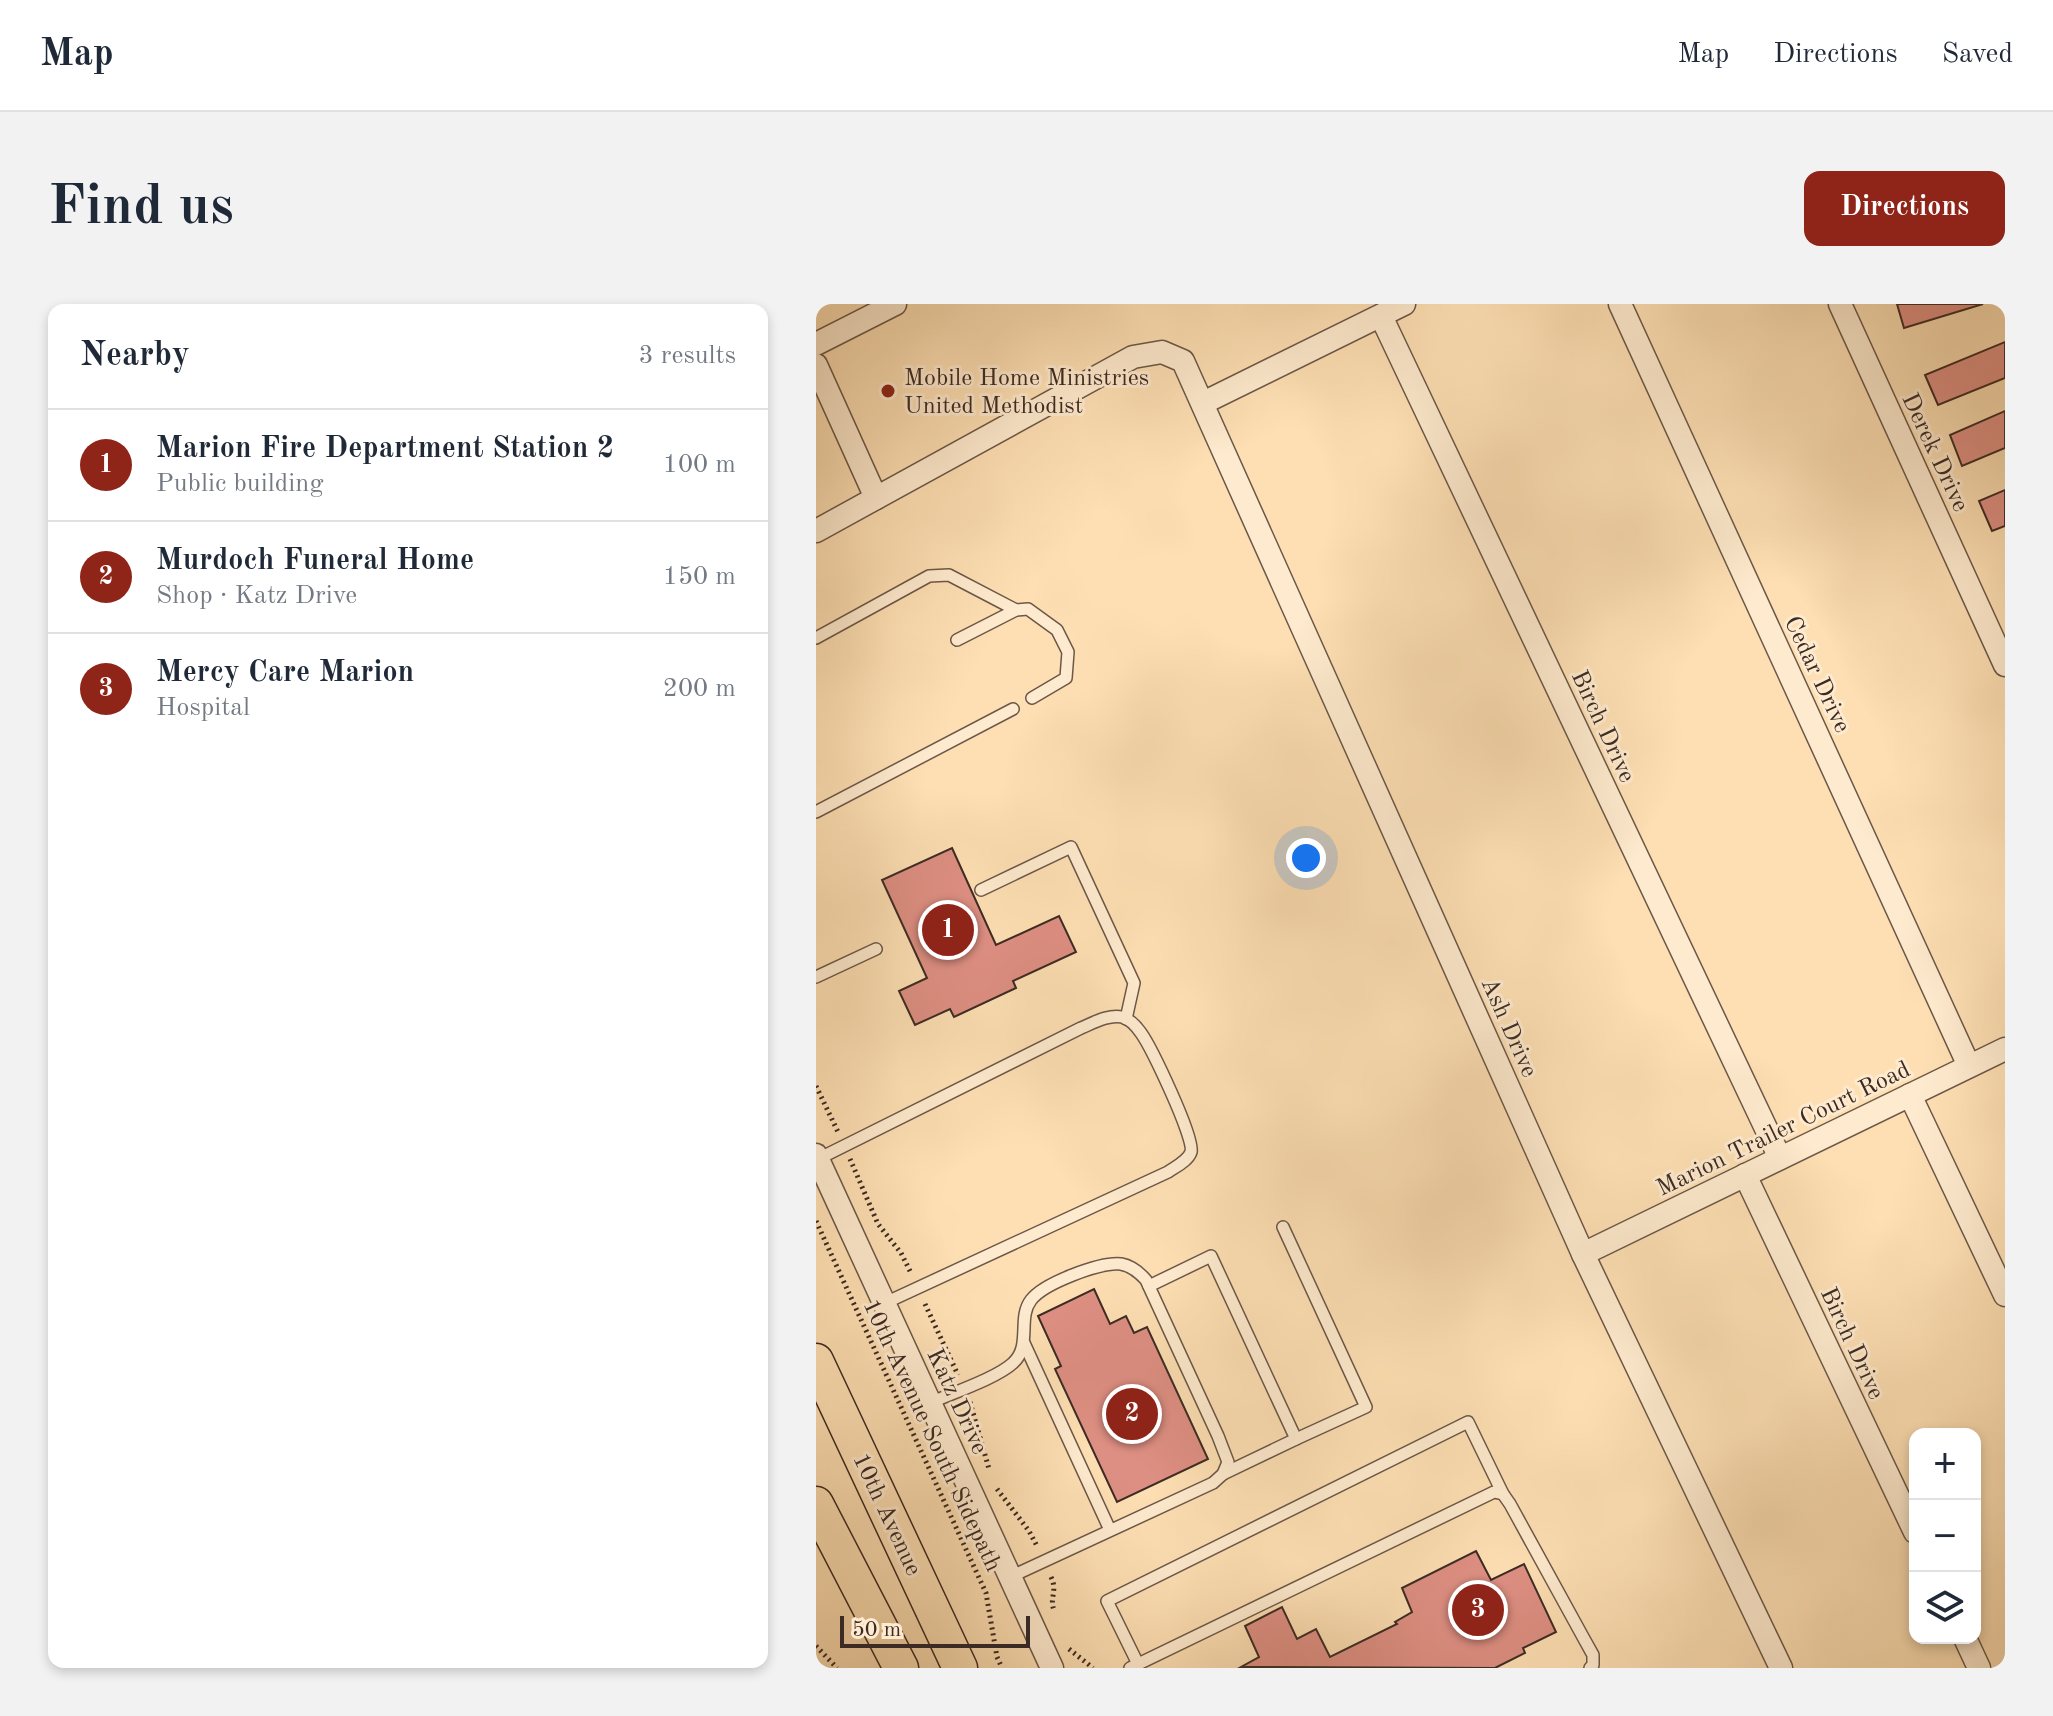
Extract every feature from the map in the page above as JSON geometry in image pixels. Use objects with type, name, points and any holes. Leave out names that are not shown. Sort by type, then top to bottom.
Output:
[{"type":"main road","name":"10th Avenue","points":[[816,1361],[960,1668]]},
{"type":"main road","points":[[816,1504],[901,1668]]},
{"type":"street","points":[[816,344],[895,304]]},
{"type":"street","points":[[1203,403],[1404,304]]},
{"type":"street","name":"Cedar Drive","points":[[1620,304],[1969,1066]]},
{"type":"street","name":"Derek Drive","points":[[1840,304],[2005,665]]},
{"type":"street","name":"Birch Drive","points":[[1381,316],[1780,1158]]},
{"type":"street","name":"Ash Drive","points":[[816,531],[1133,357],[1162,352],[1183,361],[1583,1254],[1781,1668]]},
{"type":"street","points":[[816,365],[876,498]]},
{"type":"street","name":"Marion Trailer Court Road","points":[[1583,1254],[2005,1049]]},
{"type":"street","points":[[1910,1095],[2005,1295]]},
{"type":"street","name":"Katz Drive","points":[[817,1157],[1052,1668]]},
{"type":"street","name":"Birch Drive","points":[[1745,1175],[1909,1519]]},
{"type":"street","points":[[1968,1644],[1979,1668]]},
{"type":"lane","points":[[816,638],[929,576],[949,575],[1016,610]]},
{"type":"lane","points":[[957,640],[1016,610],[1028,609],[1057,630],[1068,652],[1066,678],[1032,698]]},
{"type":"lane","points":[[816,812],[1013,709]]},
{"type":"lane","points":[[981,890],[1071,847],[1134,983],[1126,1019]]},
{"type":"lane","points":[[816,977],[876,949]]},
{"type":"lane","points":[[817,1157],[1081,1028],[1120,1016],[1142,1034],[1191,1137],[1191,1151],[1184,1161],[1154,1178],[885,1303]]},
{"type":"lane","points":[[1010,1577],[1213,1483],[1223,1474],[1366,1407],[1283,1227]]},
{"type":"lane","points":[[1149,1286],[1211,1256],[1296,1439]]},
{"type":"lane","points":[[930,1403],[1014,1362],[1024,1343],[1028,1305],[1033,1297],[1080,1272],[1122,1264],[1137,1270],[1149,1286],[1223,1449],[1228,1462],[1223,1474]]},
{"type":"lane","points":[[1024,1343],[1110,1530]]},
{"type":"lane","points":[[1503,1494],[1494,1492],[1481,1497],[1134,1666],[1107,1601],[1468,1422],[1503,1494],[1593,1655],[1590,1668]]},
{"type":"path","name":"10th Avenue South Sidepath","points":[[816,1221],[986,1593],[997,1657],[1002,1668]]},
{"type":"path","points":[[816,1646],[837,1668]]},
{"type":"building","points":[[1897,304],[1983,304],[1904,328]]},
{"type":"building","points":[[2005,342],[2005,378],[1938,405],[1925,375]]},
{"type":"building","points":[[2005,411],[2005,448],[1962,466],[1950,435]]},
{"type":"building","points":[[2005,490],[2005,526],[1992,531],[1979,501]]},
{"type":"building","points":[[952,848],[996,945],[1059,916],[1076,952],[1013,981],[1016,988],[954,1017],[950,1009],[915,1025],[899,991],[927,978],[882,880]]},
{"type":"building","points":[[1094,1289],[1110,1324],[1126,1316],[1134,1333],[1147,1327],[1208,1459],[1117,1502],[1055,1369],[1061,1366],[1038,1316]]},
{"type":"building","points":[[1476,1551],[1491,1580],[1524,1564],[1556,1632],[1523,1648],[1525,1653],[1495,1668],[1241,1667],[1259,1657],[1245,1626],[1282,1607],[1297,1639],[1316,1629],[1330,1657],[1397,1624],[1395,1622],[1412,1612],[1402,1588]]},
{"type":"place","name":"Mobile Home Ministries United Methodist","points":[[888,391]]},
{"type":"place","name":"Marion Fire Department Station 2","points":[[948,930]]},
{"type":"place","name":"Murdoch Funeral Home","points":[[1132,1414]]},
{"type":"place","name":"Mercy Care Marion","points":[[1478,1610]]}]
